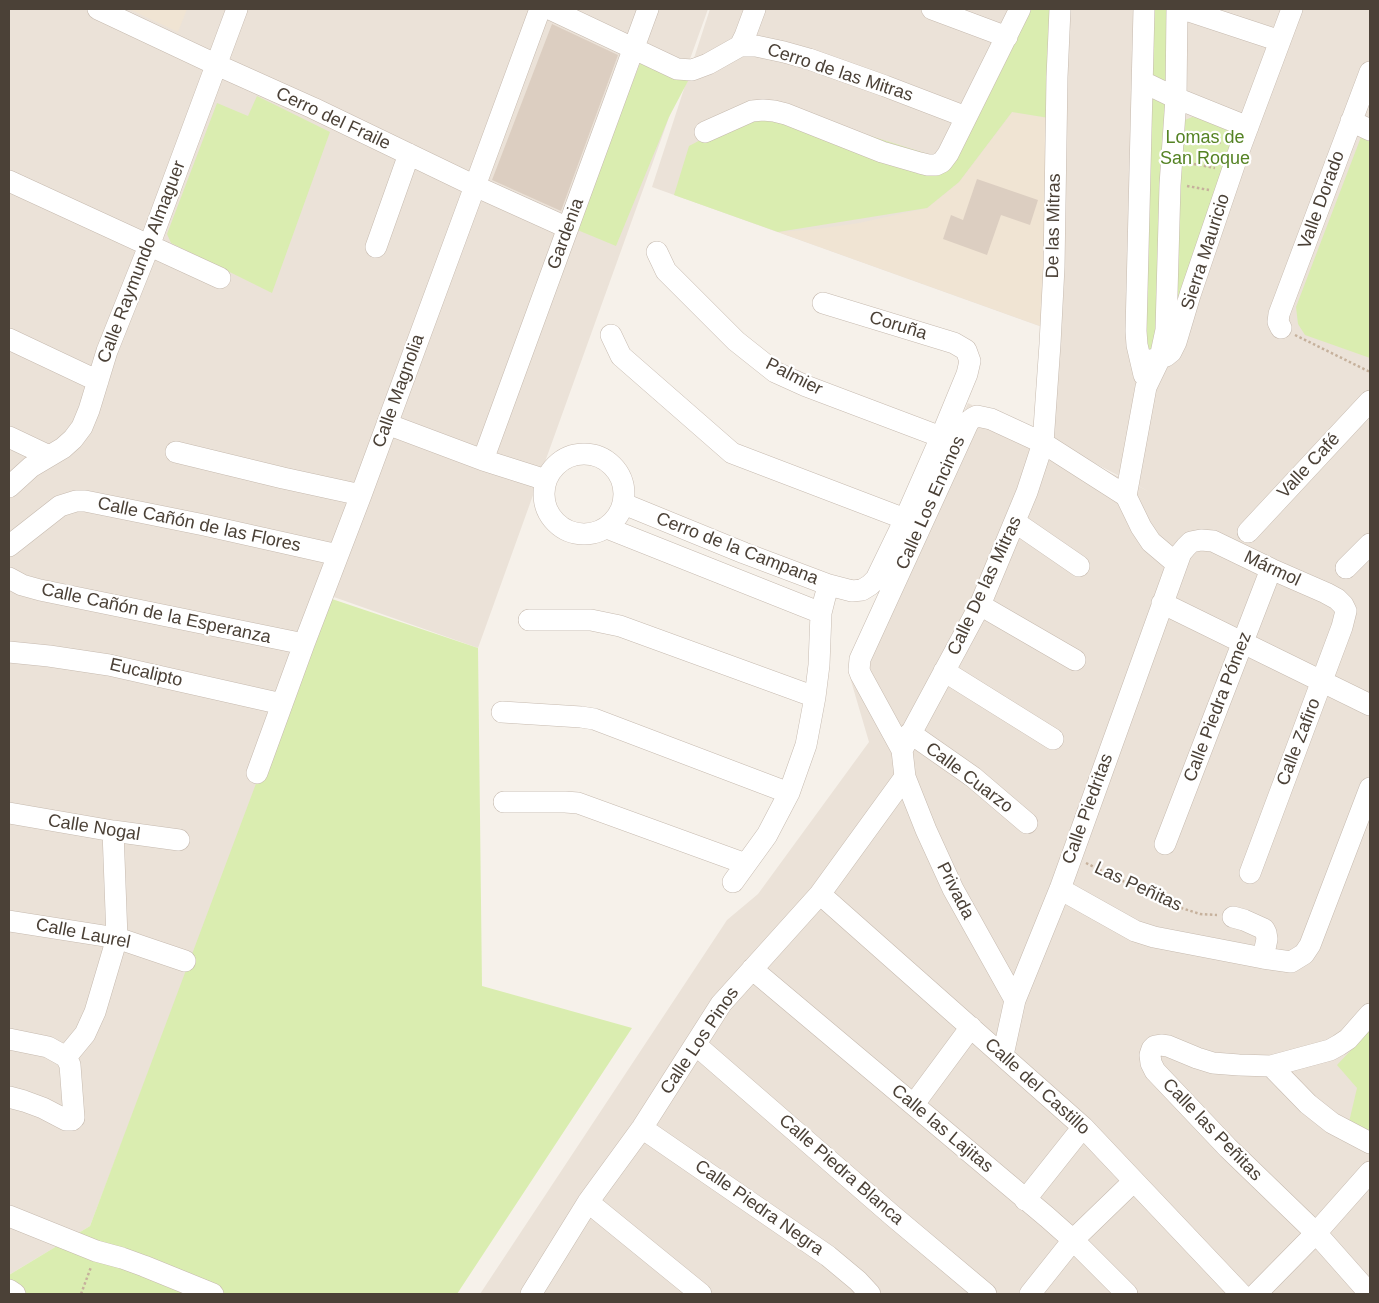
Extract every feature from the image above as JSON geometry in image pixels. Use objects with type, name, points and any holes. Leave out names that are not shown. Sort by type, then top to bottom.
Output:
[{"type":"street","name":"Cerro del Fraile","points":[[98,9],[568,228]]},
{"type":"street","name":"Calle Raymundo Almaguer","points":[[9,488],[31,467],[73,439],[82,427],[108,351],[237,9]]},
{"type":"street","name":"Calle Magnolia","points":[[257,773],[540,9]]},
{"type":"street","points":[[550,9],[677,69],[692,70],[708,64],[740,46],[755,9]]},
{"type":"street","name":"Gardenia","points":[[483,460],[648,9]]},
{"type":"street","points":[[932,9],[1007,36]]},
{"type":"street","points":[[704,132],[752,111],[763,110],[786,114],[882,152],[928,165],[936,165],[942,162],[948,154],[1020,9]]},
{"type":"street","name":"De las Mitras","points":[[1042,443],[1050,354],[1054,277],[1060,9]]},
{"type":"street","points":[[1144,9],[1136,331],[1151,360]]},
{"type":"street","points":[[1176,9],[1176,98],[1170,185],[1166,330],[1151,360],[1126,496],[1141,527],[1151,542],[1177,564]]},
{"type":"street","points":[[1183,9],[1280,41]]},
{"type":"street","name":"Sierra Mauricio","points":[[1151,360],[1171,352],[1179,336],[1190,295],[1248,126],[1292,9]]},
{"type":"street","name":"Cerro de las Mitras","points":[[740,46],[756,46],[809,59],[966,117]]},
{"type":"street","name":"Valle Dorado","points":[[1280,328],[1278,322],[1279,314],[1370,72]]},
{"type":"street","points":[[1143,82],[1176,98],[1248,126]]},
{"type":"street","points":[[1351,121],[1370,130]]},
{"type":"street","points":[[376,247],[409,154]]},
{"type":"street","points":[[9,182],[220,278]]},
{"type":"street","name":"Palmier","points":[[657,252],[666,271],[736,341],[774,372],[941,437]]},
{"type":"street","name":"Coruña","points":[[824,304],[954,343],[966,350],[970,361],[967,374],[941,437]]},
{"type":"street","points":[[611,335],[621,356],[732,453],[905,519],[941,437]]},
{"type":"street","points":[[9,339],[98,381]]},
{"type":"street","name":"Valle Café","points":[[1248,532],[1370,401]]},
{"type":"street","name":"Calle Los Encinos","points":[[906,742],[861,675],[859,670],[860,660],[969,421],[977,416],[992,419],[1042,443],[1126,496]]},
{"type":"street","points":[[387,424],[483,460],[546,480]]},
{"type":"street","points":[[9,437],[49,456]]},
{"type":"street","name":"Calle De las Mitras","points":[[906,742],[980,605],[1034,473],[1042,443]]},
{"type":"street","points":[[176,452],[361,495]]},
{"type":"street","points":[[582,453],[598,455],[611,463],[620,475],[625,489],[624,504],[617,518],[607,528],[593,534],[578,534],[564,529],[552,520],[545,506],[543,492],[546,480],[555,465],[568,456],[582,453]]},
{"type":"street","name":"Calle Cañón de las Flores","points":[[9,546],[60,506],[76,501],[85,501],[338,555]]},
{"type":"street","name":"Cerro de la Campana","points":[[624,504],[744,553],[852,592],[862,590],[876,579],[905,519]]},
{"type":"street","points":[[1015,522],[1079,566]]},
{"type":"street","points":[[607,528],[821,613]]},
{"type":"street","name":"Mármol","points":[[1192,542],[1201,540],[1213,542],[1337,599],[1346,611]]},
{"type":"street","name":"Calle Piedritas","points":[[1003,1056],[1015,1000],[1060,889],[1181,553],[1192,542]]},
{"type":"street","points":[[1346,568],[1370,544]]},
{"type":"street","name":"Calle Piedra Pómez","points":[[1165,844],[1271,569]]},
{"type":"street","name":"Calle Cañón de la Esperanza","points":[[10,578],[22,585],[40,590],[304,644]]},
{"type":"street","points":[[733,882],[767,835],[789,793],[806,745],[819,665],[821,613],[829,585]]},
{"type":"street","points":[[1162,603],[1370,705]]},
{"type":"street","points":[[980,605],[1075,660]]},
{"type":"street","name":"Calle Zafiro","points":[[1250,873],[1322,682],[1346,611]]},
{"type":"street","points":[[529,620],[591,620],[620,626],[815,696]]},
{"type":"street","name":"Eucalipto","points":[[9,652],[109,665],[282,704]]},
{"type":"street","points":[[944,671],[1053,739]]},
{"type":"street","points":[[502,712],[594,719],[789,793]]},
{"type":"street","name":"Privada","points":[[906,742],[905,776],[926,830],[953,889],[1015,1000]]},
{"type":"street","name":"Calle Cuarzo","points":[[906,742],[972,778],[1027,823]]},
{"type":"street","name":"Calle Los Pinos","points":[[531,1294],[588,1202],[642,1128],[721,1004],[820,894],[905,776]]},
{"type":"street","points":[[1060,889],[1135,931],[1154,937],[1291,962],[1304,954],[1310,945],[1370,788]]},
{"type":"street","points":[[504,802],[578,803],[746,864]]},
{"type":"street","name":"Calle Nogal","points":[[9,814],[179,840]]},
{"type":"street","points":[[66,1057],[85,1034],[96,1012],[117,938],[113,831]]},
{"type":"street","name":"Calle del Castillo","points":[[820,894],[1083,1127],[1241,1294]]},
{"type":"street","points":[[1233,917],[1264,929],[1267,938],[1262,958]]},
{"type":"street","name":"Calle Laurel","points":[[9,921],[117,938],[185,961]]},
{"type":"street","name":"Calle las Lajitas","points":[[752,969],[1074,1240],[1127,1294]]},
{"type":"street","points":[[1000,972],[1026,974]]},
{"type":"street","points":[[1370,1014],[1348,1039],[1330,1050],[1271,1066],[1308,1104],[1332,1123],[1370,1143]]},
{"type":"street","points":[[914,1104],[971,1027]]},
{"type":"street","points":[[9,1039],[48,1047],[66,1057],[70,1065],[74,1114],[72,1120],[66,1120],[31,1103],[9,1097]]},
{"type":"street","name":"Calle Piedra Blanca","points":[[696,1045],[986,1294]]},
{"type":"street","name":"Calle las Peñitas","points":[[1271,1066],[1238,1066],[1213,1063],[1161,1045],[1152,1049],[1150,1055],[1155,1071],[1228,1148],[1316,1233],[1370,1294]]},
{"type":"street","points":[[1025,1200],[1083,1127]]},
{"type":"street","name":"Calle Piedra Negra","points":[[642,1128],[828,1256],[858,1281],[870,1294]]},
{"type":"street","points":[[1256,1294],[1316,1233],[1370,1172]]},
{"type":"street","points":[[1030,1294],[1074,1240],[1134,1181]]},
{"type":"street","points":[[588,1202],[701,1294]]},
{"type":"street","points":[[9,1216],[96,1251],[137,1263],[213,1294]]},
{"type":"street","points":[[9,1290],[15,1294]]},
{"type":"path","points":[[1184,135],[1229,145]]},
{"type":"path","points":[[1184,162],[1219,169]]},
{"type":"path","points":[[1183,186],[1211,190]]},
{"type":"path","points":[[1280,328],[1370,372]]},
{"type":"path","name":"Las Peñitas","points":[[1072,855],[1172,905],[1200,914],[1233,917]]},
{"type":"path","points":[[81,1294],[96,1251]]},
{"type":"shaded area","points":[[9,9],[708,9],[478,648],[331,596],[90,1226],[9,1275]]},
{"type":"shaded area","points":[[129,9],[187,9],[178,32]]},
{"type":"shaded area","points":[[710,9],[1370,9],[1370,1294],[480,1294],[727,920],[758,894],[869,742],[849,674],[968,403],[1148,491],[1054,442],[1042,327],[652,187]]},
{"type":"shaded area","points":[[1012,112],[1049,118],[1043,327],[778,232],[859,223],[927,208],[959,182]]},
{"type":"green space","points":[[1027,9],[1056,9],[1049,118],[1012,112],[959,182],[927,208],[778,232],[674,195],[689,146],[769,104],[947,160]]},
{"type":"green space","name":"Lomas de San Roque","points":[[1150,9],[1175,9],[1163,341],[1153,353],[1145,344]]},
{"type":"green space","points":[[641,61],[688,81],[669,117],[616,246],[575,229]]},
{"type":"green space","points":[[257,96],[330,132],[272,293],[171,243],[167,234],[217,103],[248,116]]},
{"type":"green space","name":"Lomas de San Roque","points":[[1192,117],[1212,120],[1238,134],[1168,348],[1185,120]]},
{"type":"green space","points":[[1361,137],[1370,142],[1370,358],[1305,335],[1298,324],[1296,307]]},
{"type":"green space","points":[[326,597],[478,648],[482,986],[632,1028],[457,1294],[9,1294],[9,1275],[90,1226]]},
{"type":"green space","points":[[1370,1030],[1370,1134],[1349,1122],[1357,1088],[1337,1065]]},
{"type":"building","points":[[552,24],[618,55],[561,211],[492,180]]},
{"type":"building","points":[[977,179],[1038,200],[1030,225],[1001,215],[987,255],[943,239],[951,215],[963,220]]}]
